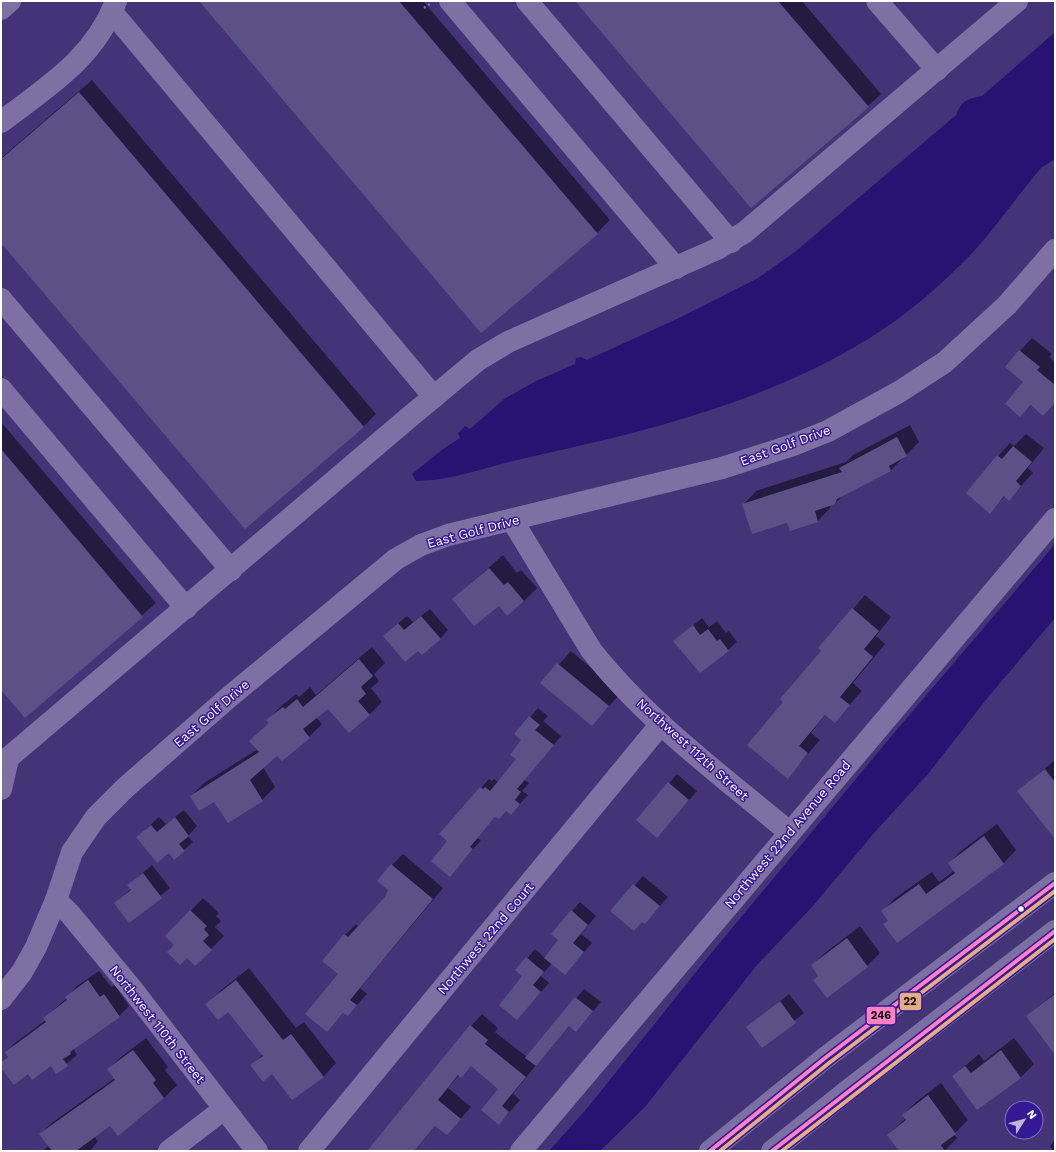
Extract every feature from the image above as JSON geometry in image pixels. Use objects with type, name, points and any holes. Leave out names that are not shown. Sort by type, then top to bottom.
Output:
[{"type":"main road","points":[[710,1151],[825,1058],[1055,883]]},
{"type":"main road","points":[[772,1151],[851,1088],[1055,931]]},
{"type":"street","points":[[1,9],[10,1]]},
{"type":"street","points":[[450,1],[676,268]]},
{"type":"street","points":[[526,1],[730,242]]},
{"type":"street","points":[[877,1],[937,70]]},
{"type":"street","points":[[1,789],[4,762],[478,360],[508,342],[676,268],[730,242],[764,217],[1017,1]]},
{"type":"street","points":[[1,122],[63,74],[87,51],[97,40],[114,7],[434,397]]},
{"type":"street","name":"East Golf Drive","points":[[1,998],[14,983],[29,960],[42,935],[56,900],[72,852],[96,817],[124,788],[254,676],[396,559],[434,540],[722,468],[793,445],[842,424],[919,380],[950,357],[1007,305],[1055,250]]},
{"type":"street","points":[[1,299],[231,570]]},
{"type":"street","points":[[1,389],[186,608]]},
{"type":"street","name":"Northwest 22nd Avenue Road","points":[[521,1151],[1055,519]]},
{"type":"street","name":"Northwest 112th Street","points":[[512,520],[591,650],[604,667],[661,724],[789,832]]},
{"type":"street","name":"Northwest 22nd Court","points":[[309,1151],[661,724]]},
{"type":"street","name":"Northwest 110th Street","points":[[56,900],[70,914],[132,989],[257,1151]]},
{"type":"street","points":[[169,1151],[224,1109]]},
{"type":"path","points":[[424,8],[433,1]]},
{"type":"shaded area","points":[[1055,32],[1055,159],[1041,168],[975,250],[962,263],[922,300],[883,329],[841,355],[797,377],[751,396],[704,412],[608,439],[457,476],[426,481],[416,481],[412,474],[443,449],[460,438],[458,433],[465,426],[470,429],[504,399],[536,381],[575,364],[576,358],[581,357],[587,360],[681,317],[758,278],[796,251],[956,115],[963,103],[969,99],[982,96]]},
{"type":"shaded area","points":[[1055,544],[1055,618],[989,696],[928,774],[874,833],[812,907],[757,965],[645,1107],[600,1151],[549,1151],[589,1106],[708,957],[889,739]]},
{"type":"building","points":[[199,1],[399,1],[598,234],[481,333]]},
{"type":"building","points":[[575,1],[778,1],[869,107],[751,208]]},
{"type":"building","points":[[79,92],[364,427],[245,529],[1,243],[1,159]]},
{"type":"building","points":[[1019,350],[1040,367],[1037,370],[1055,385],[1055,403],[1043,416],[1031,405],[1020,417],[1005,404],[1023,382],[1005,367]]},
{"type":"building","points":[[897,437],[907,456],[889,466],[891,471],[837,499],[835,504],[815,511],[818,522],[790,531],[787,523],[752,534],[742,504],[842,472],[839,468]]},
{"type":"building","points":[[1013,446],[1032,462],[1016,481],[1021,486],[1009,501],[1004,496],[990,514],[966,493],[997,455],[1002,459]]},
{"type":"building","points":[[1,449],[143,617],[25,718],[1,690]]},
{"type":"building","points":[[489,568],[504,585],[508,582],[524,601],[507,616],[499,606],[474,626],[452,599]]},
{"type":"building","points":[[852,608],[879,631],[864,649],[873,657],[840,697],[850,705],[835,723],[825,715],[799,746],[808,753],[788,779],[747,745],[783,702],[780,699],[821,651],[818,648]]},
{"type":"building","points":[[421,616],[441,639],[422,655],[418,651],[405,662],[383,636],[398,623],[404,630]]},
{"type":"building","points":[[693,625],[700,635],[708,629],[717,641],[720,639],[729,651],[700,673],[673,641]]},
{"type":"building","points":[[359,659],[373,676],[361,687],[366,694],[358,701],[370,715],[349,733],[328,709],[303,729],[310,738],[282,761],[277,756],[250,780],[263,801],[228,823],[214,802],[199,811],[190,796],[259,752],[249,741],[269,723],[266,720],[283,707],[285,709],[297,699],[303,707]]},
{"type":"building","points":[[557,663],[609,706],[592,726],[540,683]]},
{"type":"building","points":[[529,716],[540,725],[535,730],[554,745],[517,789],[521,792],[515,800],[520,804],[511,815],[506,811],[499,819],[495,817],[470,847],[473,849],[450,877],[431,861],[447,841],[439,834],[480,787],[483,789],[485,787],[490,791],[516,759],[510,755],[521,740],[514,734]]},
{"type":"building","points":[[1045,769],[1055,782],[1055,839],[1017,791]]},
{"type":"building","points":[[668,782],[689,800],[657,838],[636,820]]},
{"type":"building","points":[[175,817],[189,836],[179,844],[185,851],[174,860],[169,853],[157,863],[136,837],[151,825],[157,832]]},
{"type":"building","points":[[984,836],[1004,864],[897,943],[883,924],[888,921],[881,911],[919,884],[926,894],[955,873],[948,863]]},
{"type":"building","points":[[391,864],[433,899],[350,1000],[357,1005],[348,1016],[343,1013],[327,1032],[305,1014],[338,974],[322,961],[344,934],[348,937],[385,897],[388,890],[377,881]]},
{"type":"building","points":[[143,873],[162,898],[129,923],[114,903],[131,890],[127,885]]},
{"type":"building","points":[[633,884],[660,906],[645,924],[642,922],[634,931],[610,911]]},
{"type":"building","points":[[190,910],[207,926],[204,929],[209,935],[203,941],[212,950],[195,966],[187,958],[180,965],[167,952],[174,945],[165,936]]},
{"type":"building","points":[[571,910],[588,925],[573,943],[584,952],[565,975],[544,958],[558,940],[551,934]]},
{"type":"building","points":[[847,938],[868,967],[827,998],[813,980],[818,976],[811,965]]},
{"type":"building","points":[[526,957],[544,972],[533,985],[541,992],[517,1020],[499,1005],[522,976],[515,970]]},
{"type":"building","points":[[88,980],[100,997],[104,994],[120,1017],[70,1052],[71,1054],[63,1059],[68,1066],[56,1074],[51,1066],[32,1080],[28,1074],[14,1085],[1,1068],[1,1062],[8,1057],[5,1052],[46,1022],[43,1018],[67,1000],[65,997]]},
{"type":"building","points":[[236,980],[283,1040],[291,1034],[324,1077],[292,1100],[272,1074],[263,1082],[250,1065],[263,1056],[228,1012],[218,1020],[205,1004]]},
{"type":"building","points":[[1055,994],[1055,1055],[1026,1016]]},
{"type":"building","points":[[575,997],[593,1011],[576,1032],[569,1026],[536,1066],[525,1058]]},
{"type":"building","points":[[780,1001],[796,1023],[762,1048],[746,1027]]},
{"type":"building","points":[[470,1025],[488,1040],[485,1044],[526,1077],[502,1106],[509,1112],[499,1125],[481,1110],[498,1089],[471,1066],[461,1078],[458,1075],[438,1100],[461,1119],[447,1135],[435,1126],[414,1151],[367,1151]]},
{"type":"building","points":[[133,1050],[156,1080],[153,1083],[164,1098],[118,1136],[110,1126],[76,1151],[52,1151],[39,1134],[115,1080],[107,1069]]},
{"type":"building","points":[[1001,1050],[1021,1078],[977,1110],[952,1076],[965,1066],[971,1073]]},
{"type":"building","points":[[928,1095],[956,1134],[941,1145],[945,1151],[899,1151],[887,1135],[906,1120],[902,1115]]},
{"type":"transit line","name":"246","points":[[710,1151],[825,1058],[1055,883]]},
{"type":"transit line","name":"22","points":[[720,1151],[829,1063],[1055,891]]},
{"type":"transit line","name":"246","points":[[772,1151],[1055,931]]},
{"type":"transit line","name":"22","points":[[782,1151],[1055,939]]}]
